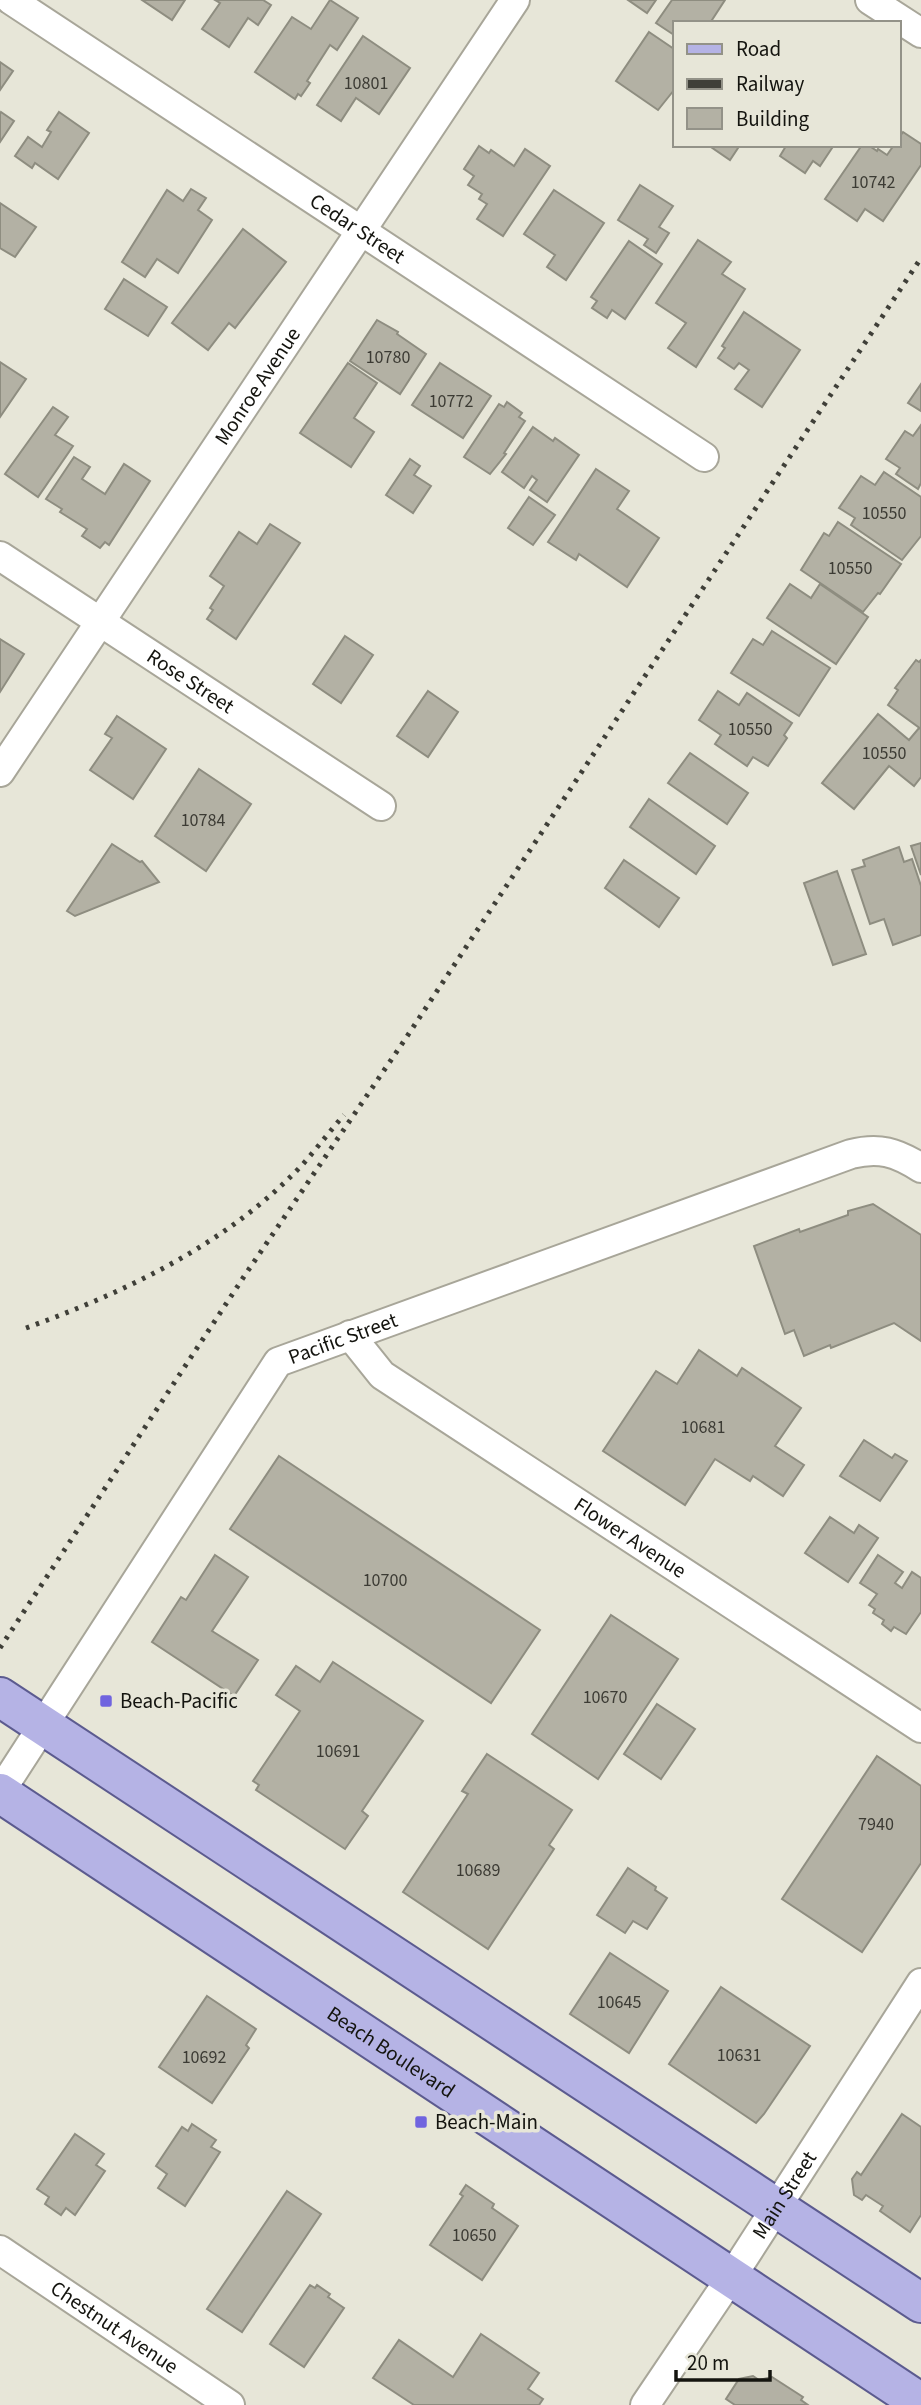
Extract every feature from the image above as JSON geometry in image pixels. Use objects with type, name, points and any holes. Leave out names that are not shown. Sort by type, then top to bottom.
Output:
[{"type":"main road","points":[[0,1697],[921,2303]]},
{"type":"main road","name":"Beach Boulevard","points":[[0,1792],[921,2403]]},
{"type":"street","name":"Cedar Street","points":[[11,0],[704,457]]},
{"type":"street","name":"Monroe Avenue","points":[[0,772],[515,0]]},
{"type":"street","points":[[870,0],[921,33]]},
{"type":"street","name":"Rose Street","points":[[0,556],[382,806]]},
{"type":"street","name":"Pacific Street","points":[[0,1792],[278,1362],[851,1154],[870,1149],[891,1152],[921,1168]]},
{"type":"street","name":"Flower Avenue","points":[[350,1335],[382,1375],[921,1728]]},
{"type":"street","name":"Main Street","points":[[645,2405],[732,2276],[921,1983]]},
{"type":"street","name":"Chestnut Avenue","points":[[0,2250],[230,2405]]},
{"type":"building","points":[[142,0],[185,0],[172,20]]},
{"type":"building","points":[[215,0],[263,0],[271,5],[258,25],[248,18],[229,47],[202,29],[220,3]]},
{"type":"building","points":[[330,0],[358,18],[337,50],[330,45],[307,81],[310,83],[301,96],[298,94],[295,99],[255,72],[292,17],[311,29]]},
{"type":"building","points":[[628,0],[656,0],[647,13]]},
{"type":"building","points":[[672,0],[725,0],[711,21],[673,21],[673,34],[656,23]]},
{"type":"building","points":[[649,32],[673,48],[673,91],[658,110],[616,81]]},
{"type":"building","points":[[363,36],[410,68],[379,114],[356,98],[341,121],[317,105]]},
{"type":"building","points":[[0,62],[13,71],[0,90]]},
{"type":"building","points":[[1,112],[14,121],[0,142],[0,114]]},
{"type":"building","points":[[59,112],[89,133],[58,179],[35,163],[32,168],[15,156],[28,137],[42,147],[51,132],[47,130]]},
{"type":"building","points":[[903,132],[921,144],[921,165],[883,221],[865,209],[857,221],[825,199],[861,147],[871,147],[877,151],[878,149],[887,155],[893,147],[900,147],[900,136]]},
{"type":"building","points":[[479,146],[489,153],[491,150],[514,166],[525,149],[550,166],[503,236],[477,219],[487,204],[479,199],[482,194],[468,185],[474,176],[464,169]]},
{"type":"building","points":[[711,147],[739,147],[730,160]]},
{"type":"building","points":[[785,147],[833,147],[820,166],[813,161],[805,173],[780,156]]},
{"type":"building","points":[[640,185],[673,206],[659,227],[669,233],[656,253],[644,245],[648,239],[618,220]]},
{"type":"building","points":[[191,189],[206,198],[198,210],[212,220],[178,273],[157,259],[145,277],[122,262],[167,190],[183,201]]},
{"type":"building","points":[[554,190],[604,223],[566,280],[547,267],[555,255],[524,234]]},
{"type":"building","points":[[0,203],[36,227],[15,257],[0,248]]},
{"type":"building","points":[[243,229],[286,262],[235,328],[229,323],[208,350],[172,323]]},
{"type":"building","points":[[698,240],[731,262],[722,274],[745,289],[696,367],[668,348],[686,323],[656,303]]},
{"type":"building","points":[[629,241],[662,264],[625,319],[612,310],[607,318],[592,308],[597,301],[591,297]]},
{"type":"building","points":[[124,279],[167,307],[148,336],[105,309]]},
{"type":"building","points":[[744,312],[800,350],[762,407],[735,389],[749,370],[739,363],[734,369],[718,358],[725,348],[722,346]]},
{"type":"building","points":[[377,320],[398,332],[397,334],[426,354],[400,394],[350,361]]},
{"type":"building","points":[[0,362],[26,379],[0,417]]},
{"type":"building","points":[[348,363],[377,383],[354,418],[374,432],[351,467],[300,433]]},
{"type":"building","points":[[440,363],[491,396],[463,438],[412,405]]},
{"type":"building","points":[[921,384],[921,411],[908,403]]},
{"type":"building","points":[[507,402],[522,413],[519,417],[525,421],[504,453],[506,454],[490,474],[464,457],[499,404],[504,407]]},
{"type":"building","points":[[53,407],[68,417],[55,435],[73,446],[38,497],[5,474]]},
{"type":"building","points":[[921,425],[921,483],[918,489],[896,474],[900,468],[886,459],[905,431],[913,436]]},
{"type":"building","points":[[533,427],[579,455],[547,502],[530,490],[537,480],[532,476],[524,488],[502,472]]},
{"type":"building","points":[[74,457],[90,467],[82,479],[105,494],[124,464],[150,481],[109,545],[105,542],[100,548],[82,536],[87,529],[60,512],[62,509],[46,499]]},
{"type":"building","points":[[410,459],[420,466],[414,475],[431,486],[413,513],[386,495]]},
{"type":"building","points":[[596,469],[629,491],[617,509],[659,538],[627,587],[579,554],[576,560],[548,542]]},
{"type":"building","points":[[884,472],[921,497],[921,536],[902,560],[851,525],[855,518],[839,508],[861,476],[875,485]]},
{"type":"building","points":[[529,497],[555,515],[533,545],[508,528]]},
{"type":"building","points":[[838,522],[901,564],[880,594],[878,593],[863,612],[801,570],[824,533],[829,536]]},
{"type":"building","points":[[270,524],[300,543],[236,639],[207,619],[213,610],[210,608],[224,586],[210,576],[239,532],[257,544]]},
{"type":"building","points":[[790,584],[811,598],[820,584],[868,617],[836,664],[767,618]]},
{"type":"building","points":[[772,631],[830,668],[799,716],[731,673],[753,639],[763,645]]},
{"type":"building","points":[[345,636],[373,655],[341,703],[313,684]]},
{"type":"building","points":[[0,639],[24,654],[0,692]]},
{"type":"building","points":[[916,660],[921,660],[921,729],[888,705],[898,690],[895,688]]},
{"type":"building","points":[[428,691],[458,712],[428,757],[397,736]]},
{"type":"building","points":[[718,691],[739,705],[747,693],[792,723],[784,735],[787,738],[768,766],[753,757],[747,766],[715,744],[721,735],[699,720]]},
{"type":"building","points":[[878,714],[909,740],[921,729],[921,777],[914,786],[889,766],[854,809],[822,783]]},
{"type":"building","points":[[117,716],[166,749],[133,799],[90,770],[112,738],[105,734]]},
{"type":"building","points":[[690,753],[748,793],[727,824],[668,783]]},
{"type":"building","points":[[199,769],[251,804],[206,871],[155,836]]},
{"type":"building","points":[[649,799],[715,846],[696,874],[630,827]]},
{"type":"building","points":[[921,843],[921,875],[911,846]]},
{"type":"building","points":[[112,844],[142,861],[159,882],[75,916],[67,911]]},
{"type":"building","points":[[899,847],[904,862],[912,859],[921,886],[921,935],[893,945],[884,919],[870,924],[852,870],[865,866],[863,860]]},
{"type":"building","points":[[624,860],[679,898],[659,927],[605,888]]},
{"type":"building","points":[[837,871],[866,954],[833,965],[804,883]]},
{"type":"building","points":[[873,1204],[921,1235],[921,1341],[894,1323],[804,1356],[794,1330],[785,1334],[754,1246],[799,1229],[800,1232],[848,1215],[848,1211]]},
{"type":"building","points":[[699,1350],[737,1376],[742,1368],[801,1408],[775,1446],[804,1465],[783,1496],[753,1476],[750,1481],[715,1459],[685,1505],[603,1451],[656,1371],[677,1384]]},
{"type":"building","points":[[864,1440],[892,1458],[895,1454],[907,1461],[880,1501],[840,1476]]},
{"type":"building","points":[[279,1456],[540,1630],[491,1703],[230,1529]]},
{"type":"building","points":[[830,1517],[854,1533],[859,1525],[878,1538],[848,1582],[805,1553]]},
{"type":"building","points":[[215,1555],[248,1577],[212,1631],[258,1660],[234,1696],[152,1642],[181,1597],[186,1600]]},
{"type":"building","points":[[878,1555],[903,1572],[895,1583],[902,1588],[912,1572],[921,1578],[921,1612],[906,1634],[894,1627],[891,1631],[882,1624],[884,1620],[873,1613],[875,1609],[869,1605],[877,1594],[860,1583]]},
{"type":"building","points":[[611,1615],[678,1659],[598,1779],[532,1734]]},
{"type":"building","points":[[333,1662],[423,1721],[362,1811],[368,1816],[345,1849],[256,1790],[259,1785],[253,1781],[300,1711],[276,1695],[296,1666],[320,1682]]},
{"type":"building","points":[[657,1704],[695,1729],[661,1779],[624,1754]]},
{"type":"building","points":[[487,1754],[572,1810],[549,1845],[554,1849],[488,1949],[403,1892],[468,1794],[462,1791]]},
{"type":"building","points":[[877,1756],[921,1786],[921,1863],[862,1952],[782,1899]]},
{"type":"building","points":[[628,1868],[667,1898],[647,1929],[633,1921],[625,1933],[597,1915]]},
{"type":"building","points":[[610,1953],[668,1991],[629,2053],[570,2014]]},
{"type":"building","points":[[721,1987],[810,2046],[756,2123],[669,2064]]},
{"type":"building","points":[[207,1996],[256,2029],[246,2045],[249,2048],[212,2103],[159,2067]]},
{"type":"building","points":[[902,2114],[921,2127],[921,2215],[910,2232],[880,2211],[883,2206],[866,2195],[862,2200],[854,2195],[852,2179],[857,2172],[861,2175]]},
{"type":"building","points":[[192,2124],[216,2140],[211,2147],[220,2152],[185,2206],[158,2188],[167,2174],[156,2166],[182,2127],[188,2131]]},
{"type":"building","points":[[75,2134],[104,2154],[96,2165],[105,2171],[75,2215],[66,2208],[61,2215],[45,2204],[49,2197],[37,2189]]},
{"type":"building","points":[[466,2185],[494,2204],[492,2208],[518,2226],[482,2280],[430,2245],[463,2196],[460,2194]]},
{"type":"building","points":[[287,2191],[321,2214],[242,2332],[207,2309]]},
{"type":"building","points":[[310,2285],[315,2288],[317,2285],[344,2308],[304,2367],[270,2344]]},
{"type":"building","points":[[481,2334],[539,2373],[528,2389],[543,2399],[539,2405],[414,2405],[373,2378],[399,2340],[453,2377]]},
{"type":"building","points":[[753,2376],[759,2380],[772,2377],[803,2397],[801,2400],[808,2405],[735,2405],[726,2399],[739,2379]]},
{"type":"railway","points":[[0,1648],[921,258]]},
{"type":"railway","points":[[26,1328],[138,1281],[209,1241],[243,1218],[274,1192],[303,1164],[344,1115]]},
{"type":"place","name":"Beach-Pacific","points":[[106,1701]]},
{"type":"place","name":"Beach-Main","points":[[421,2122]]}]
